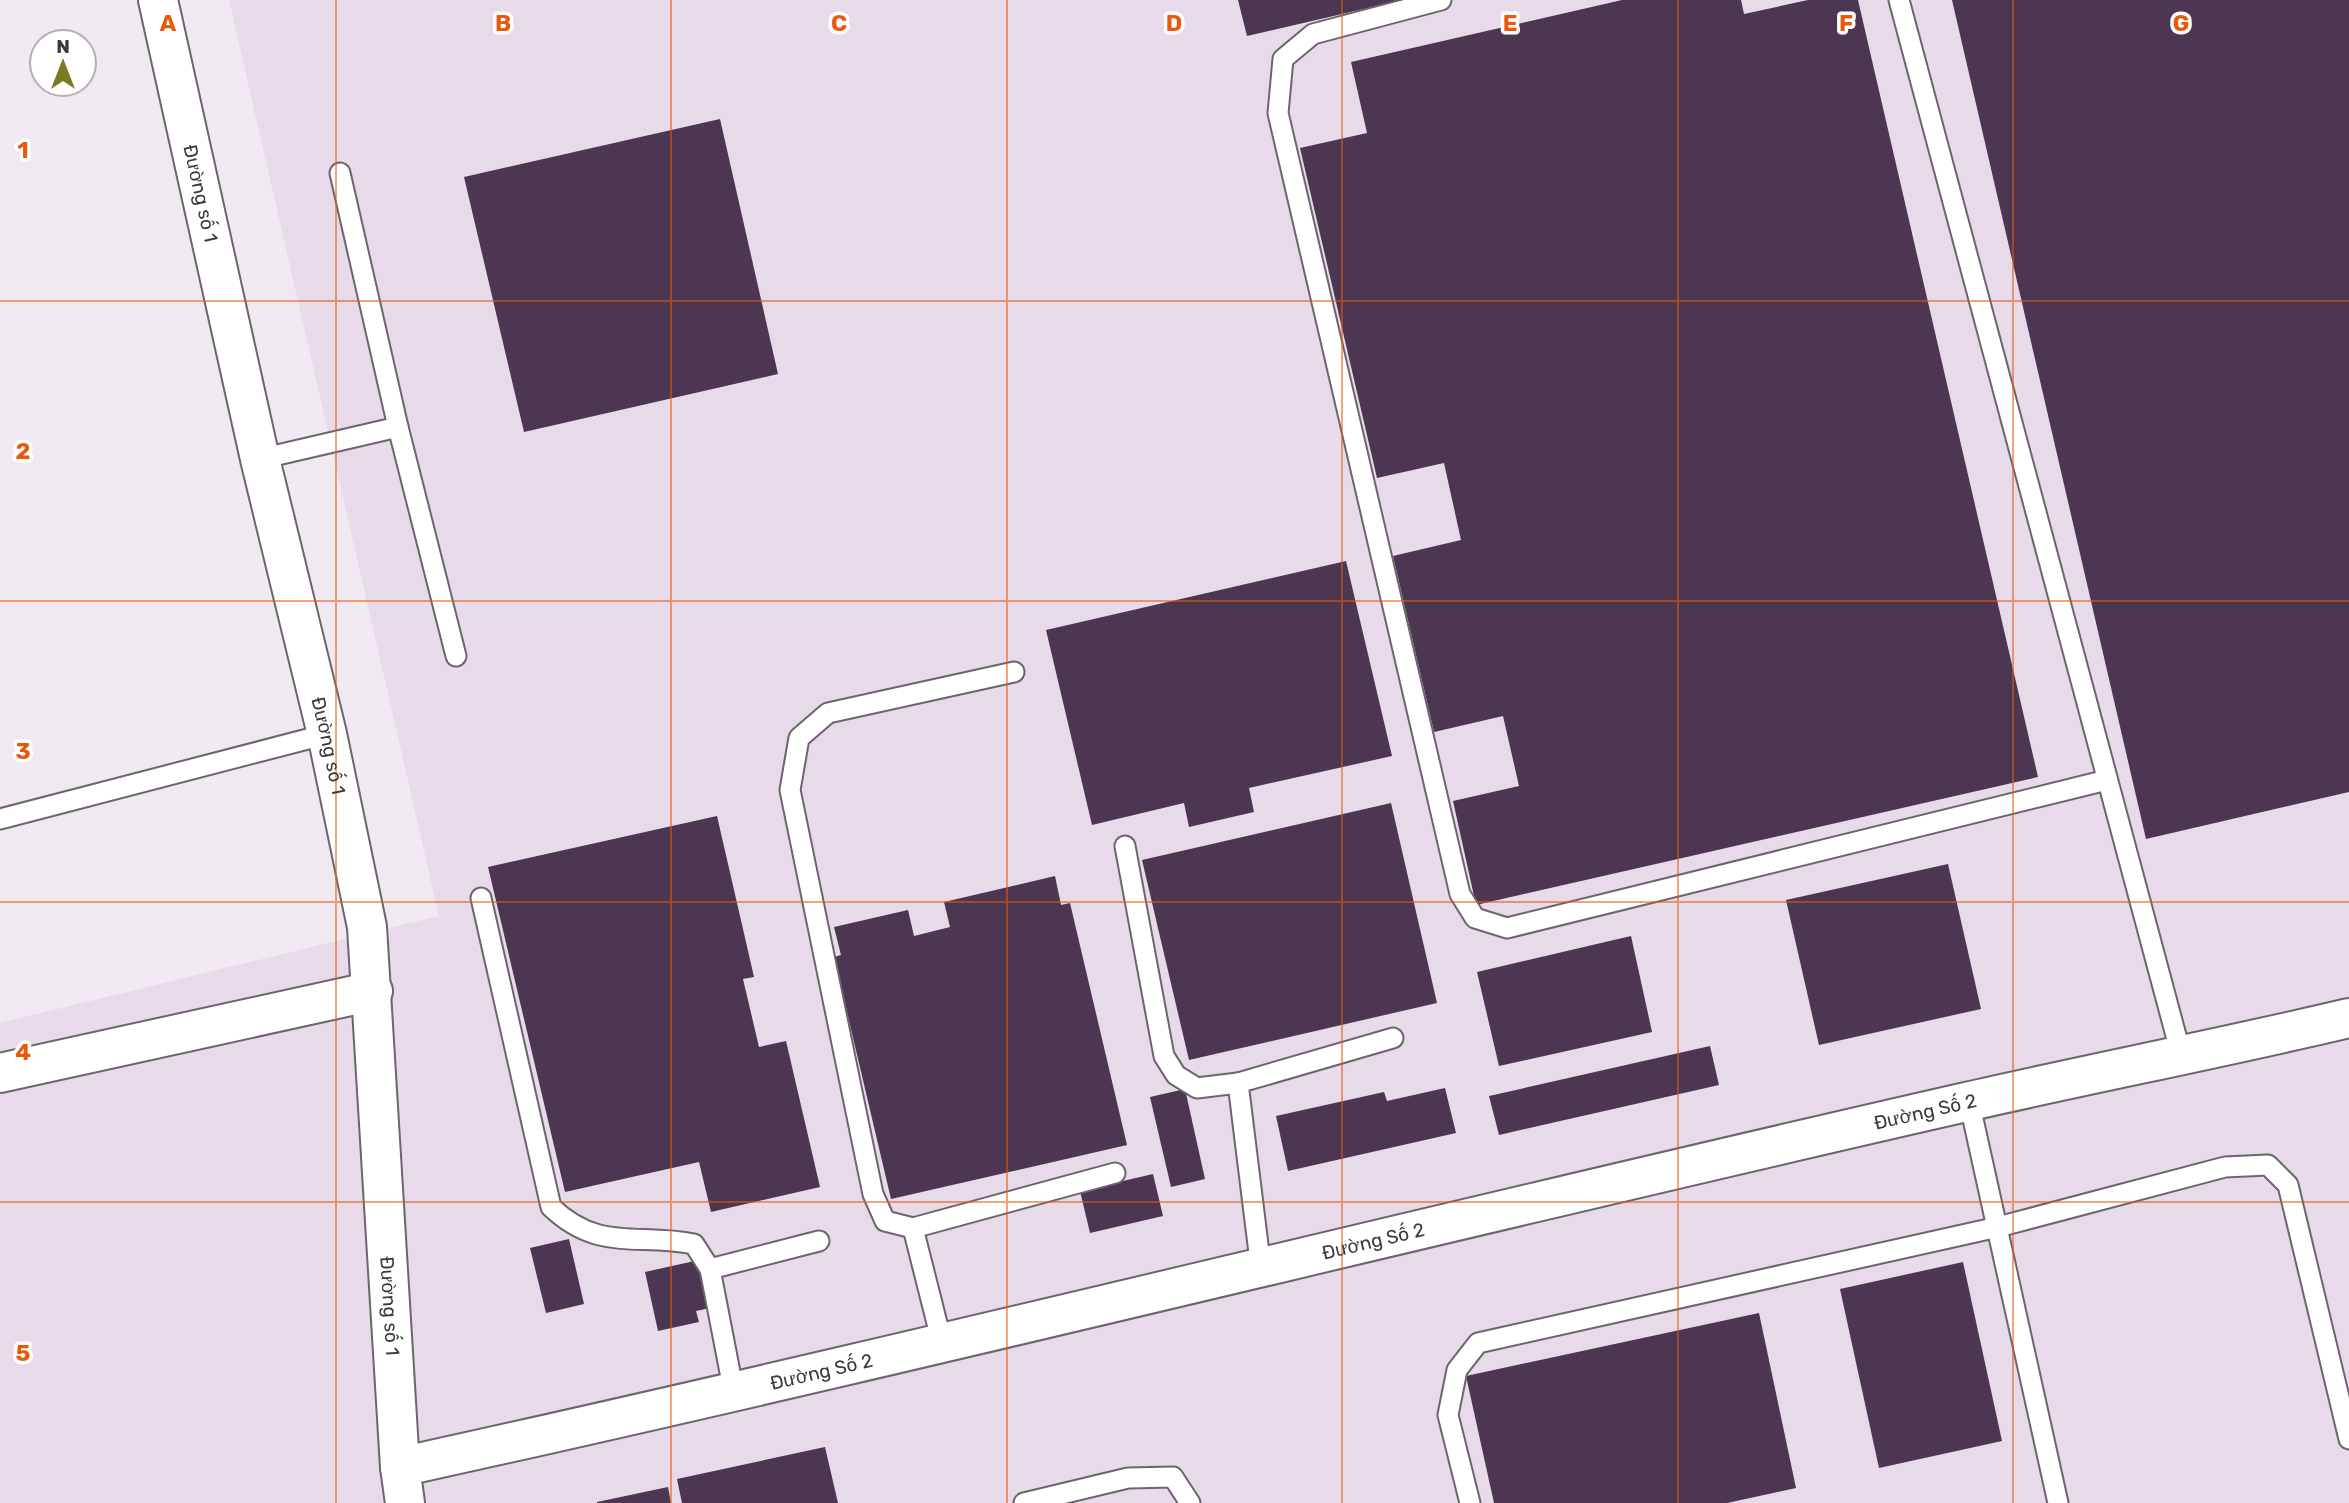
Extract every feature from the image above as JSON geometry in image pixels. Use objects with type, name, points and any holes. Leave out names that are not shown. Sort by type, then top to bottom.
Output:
[{"type":"street","name":"Đường số 1","points":[[158,0],[260,459],[327,734],[367,927],[402,1485]]},
{"type":"street","points":[[0,1073],[373,992]]},
{"type":"street","name":"Đường Số 2","points":[[402,1485],[734,1394],[942,1343],[1969,1101],[2182,1058],[2349,1018]]},
{"type":"lane","points":[[1441,0],[1312,34],[1283,60],[1278,113],[1460,894],[1475,918],[1507,928],[2107,780]]},
{"type":"lane","points":[[1899,0],[2182,1058]]},
{"type":"lane","points":[[340,173],[398,427],[456,656]]},
{"type":"lane","points":[[260,459],[398,427]]},
{"type":"lane","points":[[1014,672],[828,713],[799,738],[790,790],[873,1194],[886,1221],[913,1228],[1115,1173]]},
{"type":"lane","points":[[0,819],[327,734]]},
{"type":"lane","points":[[1125,846],[1164,1056],[1177,1075],[1197,1088],[1238,1083],[1393,1038]]},
{"type":"lane","points":[[481,898],[551,1207],[569,1224],[606,1239],[667,1239],[694,1244],[710,1269],[734,1394]]},
{"type":"lane","points":[[1238,1083],[1261,1269]]},
{"type":"lane","points":[[1969,1101],[2058,1503]]},
{"type":"lane","points":[[1470,1503],[1448,1415],[1457,1370],[1478,1343],[1998,1227],[2225,1167],[2268,1165],[2288,1185],[2349,1439]]},
{"type":"lane","points":[[913,1228],[942,1343]]},
{"type":"lane","points":[[710,1269],[819,1241]]},
{"type":"lane","points":[[1024,1503],[1128,1478],[1173,1477],[1190,1503]]},
{"type":"shaded area","points":[[229,0],[2349,0],[2349,1503],[0,1503],[0,1023],[439,916]]},
{"type":"building","points":[[1238,0],[1398,0],[1398,1],[1247,36]]},
{"type":"building","points":[[1622,0],[1741,0],[1744,14],[1808,0],[1858,0],[2038,777],[1476,905],[1453,801],[1519,786],[1503,716],[1434,732],[1393,556],[1461,540],[1444,463],[1377,478],[1300,148],[1367,133],[1351,62]]},
{"type":"building","points":[[1952,0],[2349,0],[2349,792],[2146,839]]},
{"type":"building","points":[[720,119],[778,374],[524,432],[464,177]]},
{"type":"building","points":[[1346,561],[1392,756],[1249,788],[1254,812],[1189,827],[1184,803],[1092,825],[1046,630]]},
{"type":"building","points":[[1391,803],[1437,1003],[1189,1060],[1142,860]]},
{"type":"building","points":[[717,816],[754,977],[743,979],[759,1047],[786,1041],[820,1187],[711,1212],[699,1162],[565,1192],[488,867]]},
{"type":"building","points":[[1948,864],[1981,1009],[1819,1045],[1786,900]]},
{"type":"building","points":[[1055,876],[1061,905],[1070,903],[1127,1145],[891,1199],[834,957],[841,955],[834,927],[908,910],[914,936],[950,927],[944,902]]},
{"type":"building","points":[[1631,936],[1652,1032],[1499,1066],[1477,972]]},
{"type":"building","points":[[1710,1046],[1719,1085],[1499,1135],[1489,1096]]},
{"type":"building","points":[[1445,1088],[1456,1133],[1288,1171],[1276,1116],[1384,1092],[1387,1101]]},
{"type":"building","points":[[1185,1089],[1205,1179],[1171,1187],[1150,1097]]},
{"type":"building","points":[[1153,1174],[1163,1216],[1090,1233],[1080,1191]]},
{"type":"building","points":[[569,1239],[584,1304],[546,1313],[530,1248]]},
{"type":"building","points":[[699,1260],[710,1308],[696,1311],[699,1322],[658,1331],[645,1272]]},
{"type":"building","points":[[1963,1262],[2002,1441],[1879,1468],[1840,1289]]},
{"type":"building","points":[[1759,1313],[1796,1488],[1727,1503],[1494,1503],[1466,1376]]},
{"type":"building","points":[[825,1447],[838,1503],[682,1503],[677,1479]]},
{"type":"building","points":[[668,1487],[671,1503],[597,1503],[597,1502]]}]
